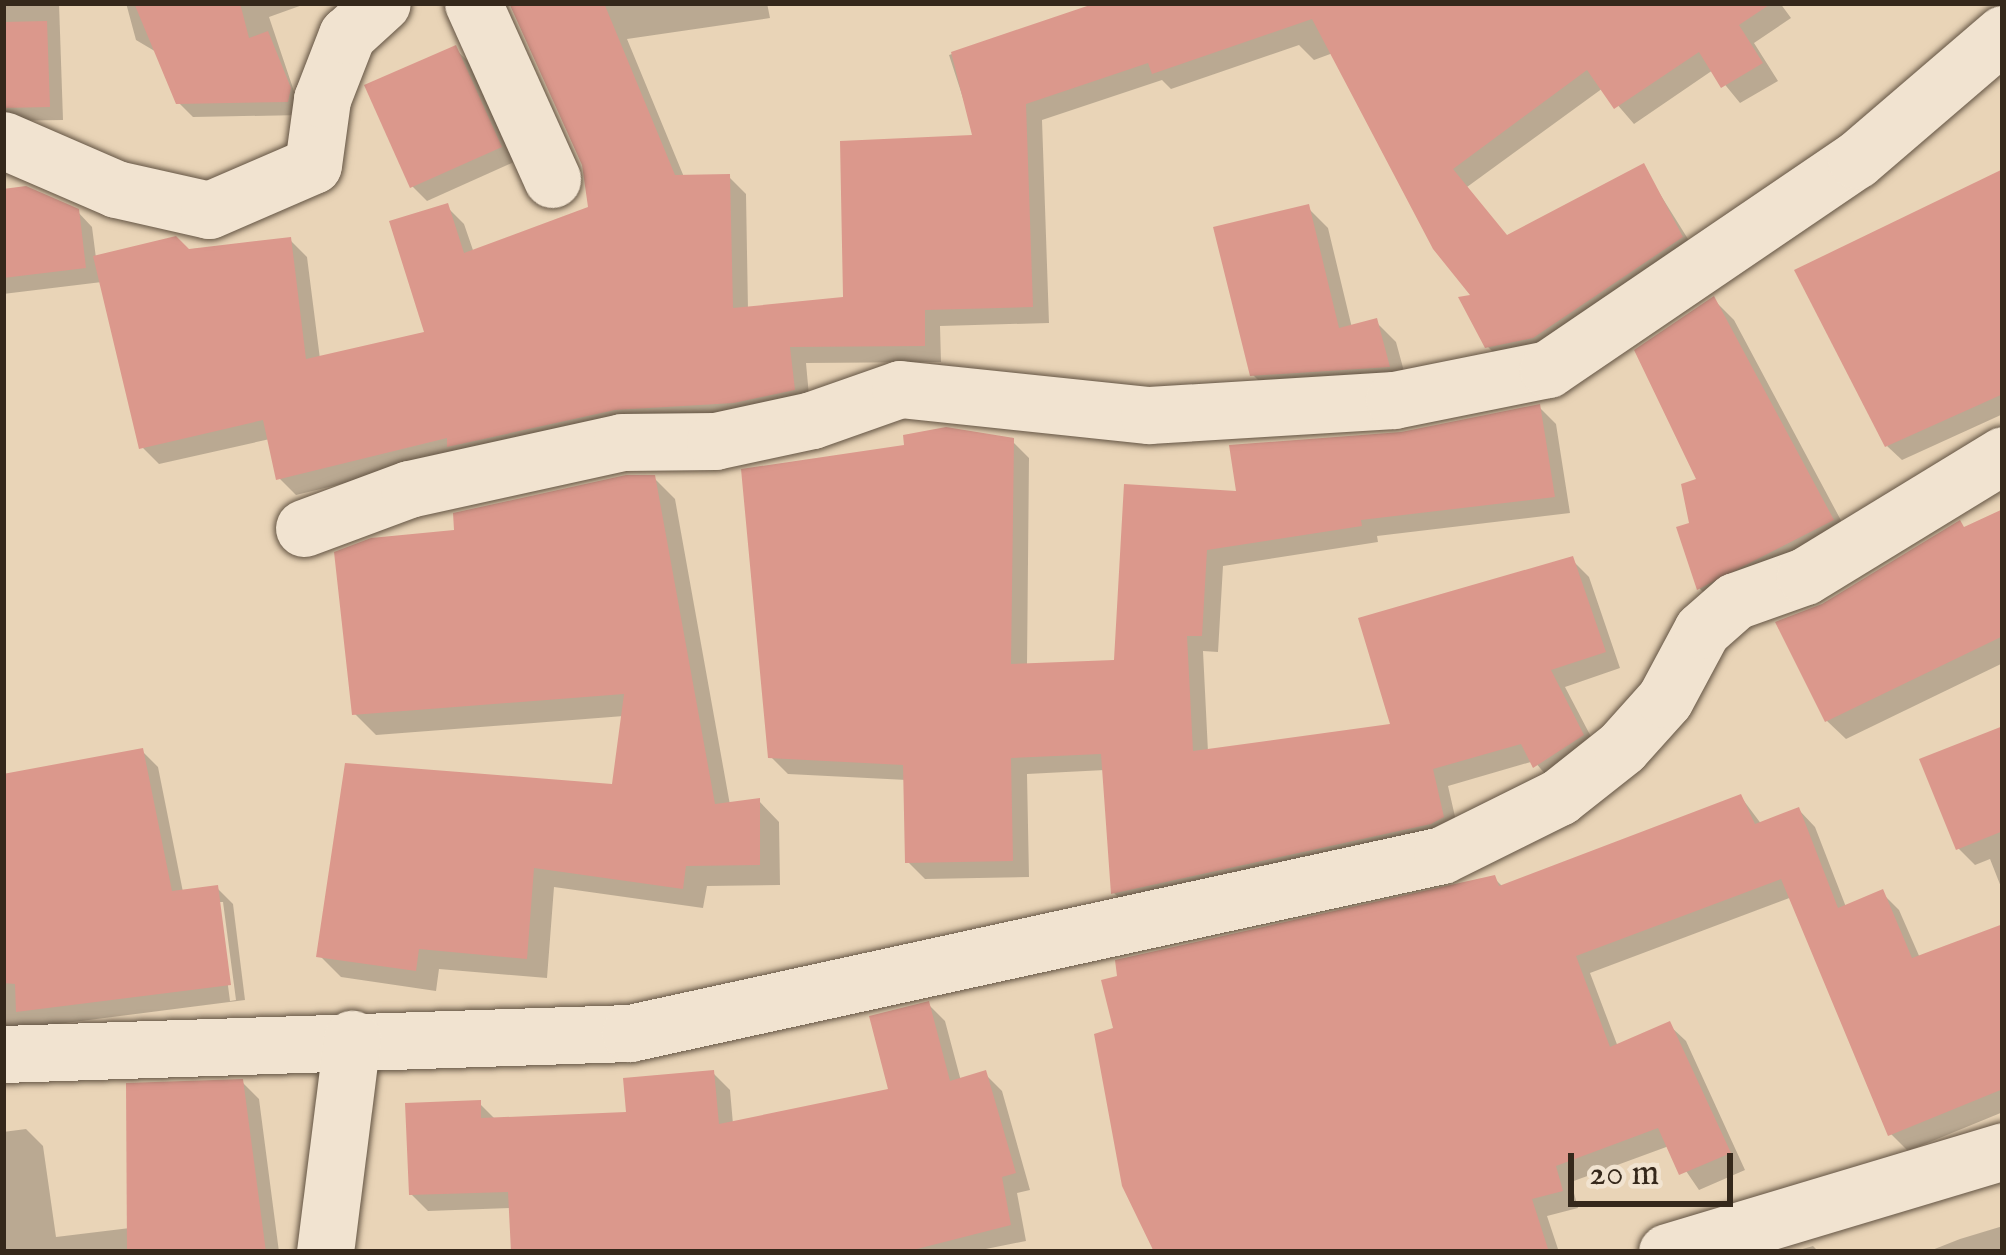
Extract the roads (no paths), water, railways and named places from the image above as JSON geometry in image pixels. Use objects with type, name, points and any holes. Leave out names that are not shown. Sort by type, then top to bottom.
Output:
[{"type":"street","points":[[3,140],[116,189],[209,210],[313,166],[322,99],[347,35],[382,3]]},
{"type":"street","points":[[472,3],[552,179]]},
{"type":"street","points":[[304,528],[409,489],[622,442],[715,441],[812,421],[900,389],[1149,415],[1394,400],[1548,369],[1856,160],[2003,34]]},
{"type":"street","points":[[3,1054],[630,1033],[1442,855],[1559,797],[1622,747],[1665,699],[1702,630],[1735,601],[1805,576],[2003,455]]},
{"type":"street","points":[[325,1252],[352,1039]]},
{"type":"street","points":[[1667,1252],[2003,1151]]}]
